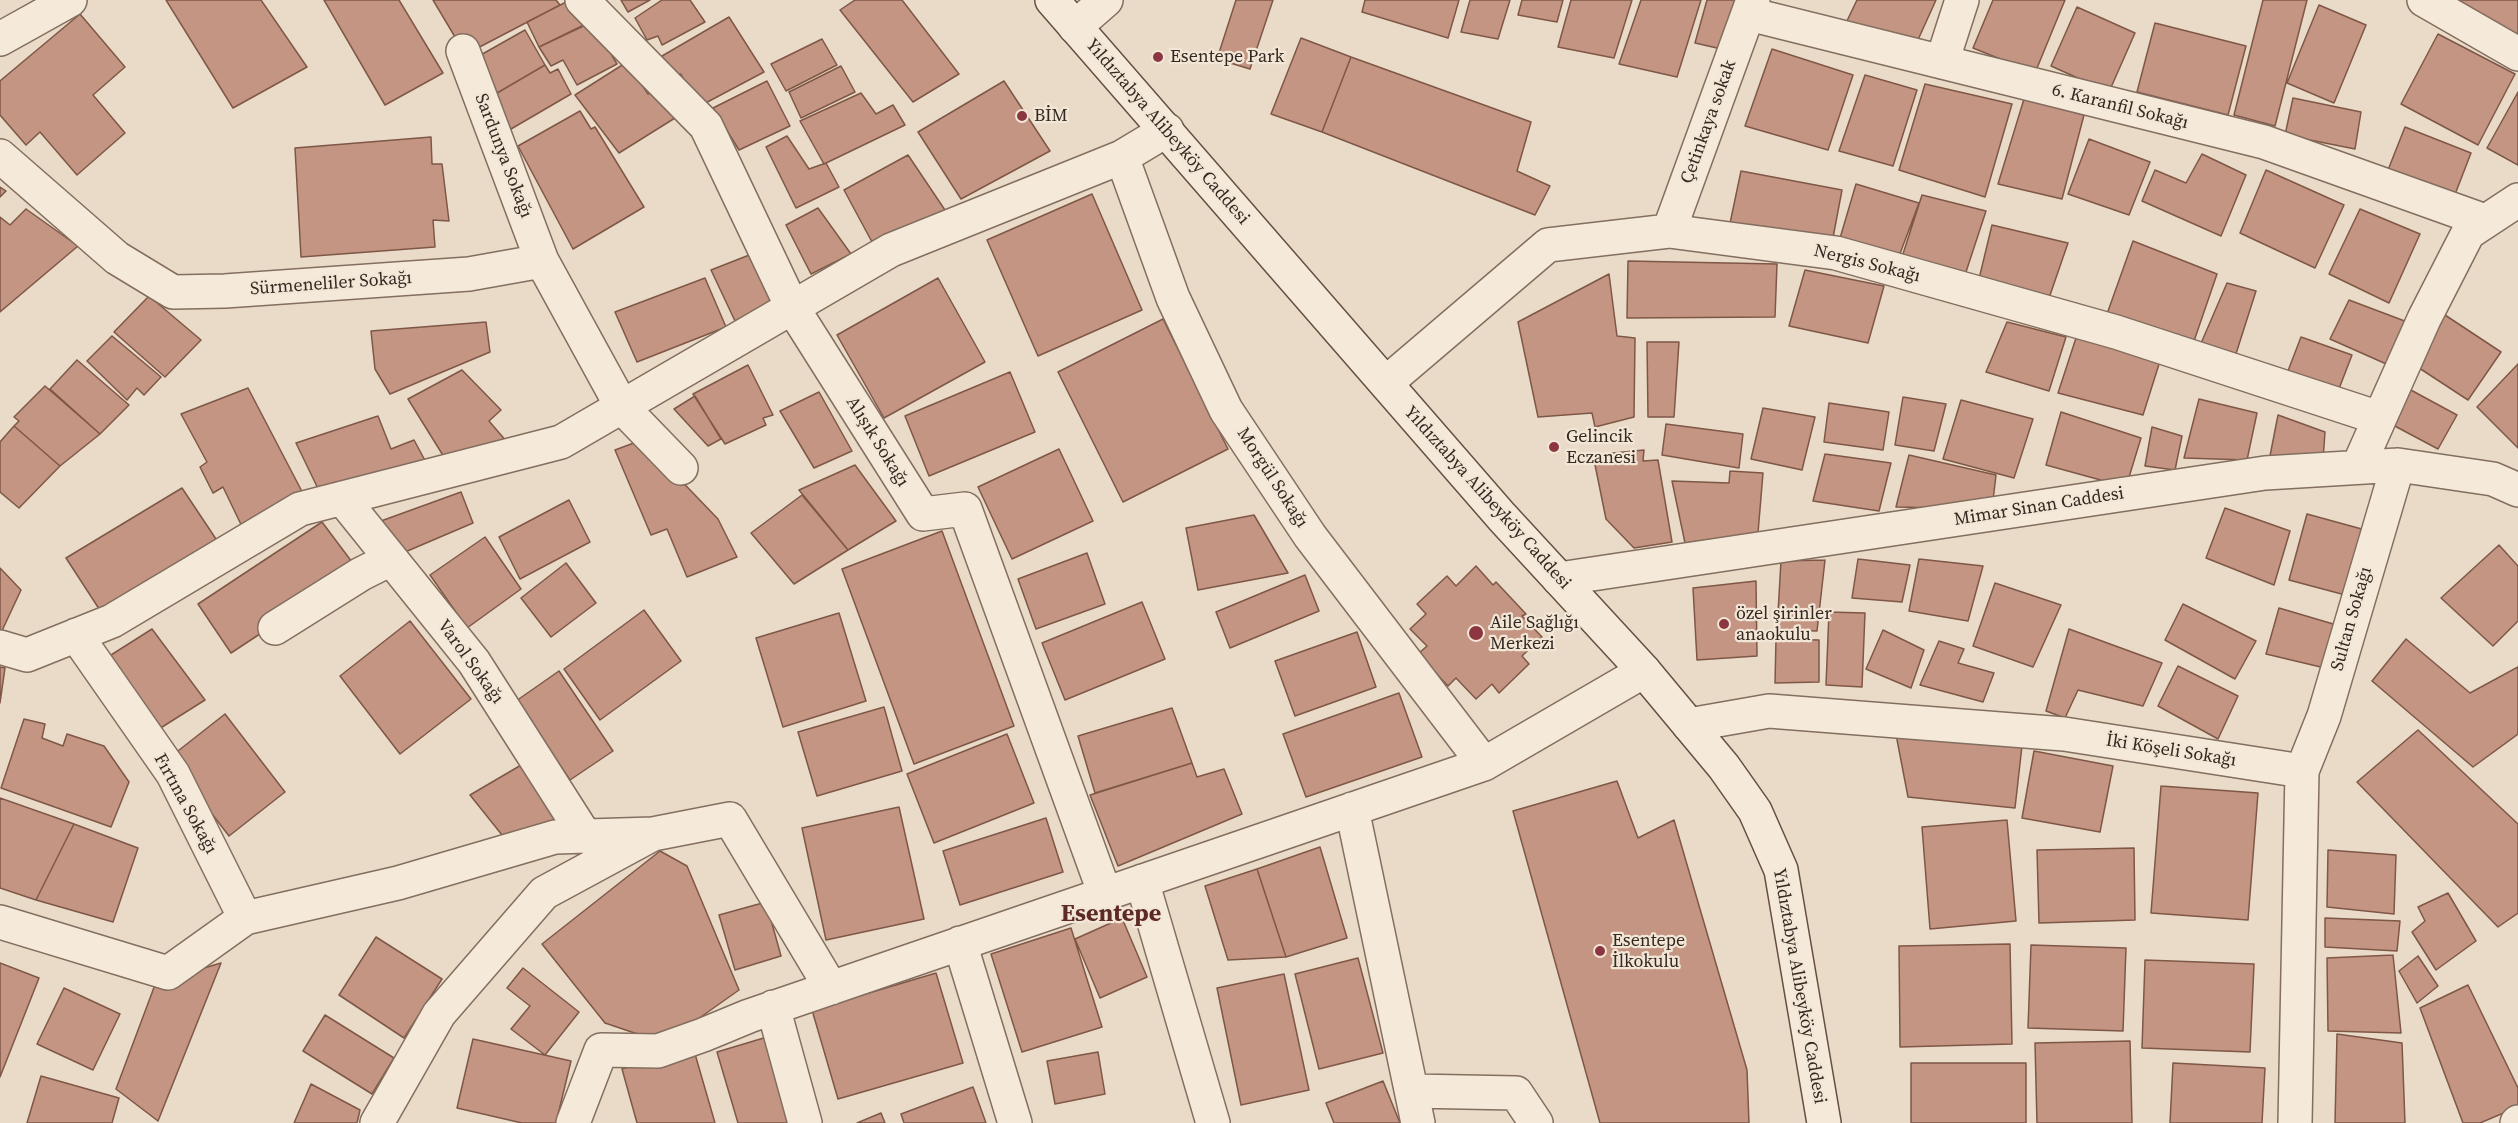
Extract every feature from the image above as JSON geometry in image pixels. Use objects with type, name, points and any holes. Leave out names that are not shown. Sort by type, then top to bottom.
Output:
[{"type":"street","points":[[0,39],[70,0]]},
{"type":"street","name":"Alışık Sokağı","points":[[582,0],[706,126],[792,307],[922,514],[965,509],[1105,894]]},
{"type":"street","name":"Yıldıztabya Alibeyköy Caddesi","points":[[1052,0],[1502,518],[1644,671],[1724,767],[1755,811],[1781,870],[1824,1123]]},
{"type":"street","points":[[1075,27],[1106,0]]},
{"type":"street","points":[[1942,62],[1962,0]]},
{"type":"street","points":[[2424,0],[2518,54]]},
{"type":"street","name":"6. Karanfil Sokağı","points":[[1751,7],[1942,62],[2264,142],[2485,221]]},
{"type":"street","name":"Çetinkaya sokak","points":[[1669,231],[1751,7]]},
{"type":"street","name":"Sardunya Sokağı","points":[[463,51],[542,261]]},
{"type":"street","points":[[0,647],[27,655],[112,621],[300,509],[561,442],[891,250],[1122,157],[1167,130]]},
{"type":"street","name":"Sürmeneliler Sokağı","points":[[0,156],[117,258],[173,292],[225,291],[469,274],[542,261]]},
{"type":"street","name":"Morgül Sokağı","points":[[1122,157],[1173,298],[1226,410],[1310,536],[1484,764]]},
{"type":"street","points":[[2358,467],[2424,319],[2468,233],[2518,200]]},
{"type":"street","name":"Nergis Sokağı","points":[[1386,383],[1548,245],[1669,231],[1836,253],[2116,332],[2379,418]]},
{"type":"street","points":[[542,261],[622,407],[681,468]]},
{"type":"street","name":"Mimar Sinan Caddesi","points":[[1559,579],[2265,473],[2398,465],[2493,479],[2518,490]]},
{"type":"street","name":"Sultan Sokağı","points":[[2302,771],[2324,716],[2398,465]]},
{"type":"street","name":"Varol Sokağı","points":[[342,498],[474,663],[585,836]]},
{"type":"street","points":[[275,628],[361,574],[390,559]]},
{"type":"street","name":"Fırtına Sokağı","points":[[76,635],[172,774],[245,918]]},
{"type":"street","points":[[573,1123],[601,1050],[658,1051],[960,943],[1484,764],[1644,671]]},
{"type":"street","name":"İki Köşeli Sokağı","points":[[1689,725],[1769,711],[2064,734],[2302,771]]},
{"type":"street","points":[[2295,1123],[2302,771]]},
{"type":"street","points":[[1352,809],[1418,1123]]},
{"type":"street","points":[[0,922],[168,973],[245,918],[398,883],[555,837],[653,834],[729,819],[831,988]]},
{"type":"street","points":[[377,1123],[439,1014],[544,893],[653,834]]},
{"type":"street","points":[[1142,881],[1213,1123]]},
{"type":"street","points":[[960,943],[1015,1123]]},
{"type":"street","points":[[773,1008],[805,1123]]},
{"type":"street","points":[[1412,1091],[1516,1093],[1536,1123]]},
{"type":"building","points":[[166,0],[261,0],[307,67],[233,108]]},
{"type":"building","points":[[324,0],[399,0],[443,73],[385,105]]},
{"type":"building","points":[[433,0],[556,0],[560,5],[470,52],[461,47]]},
{"type":"building","points":[[570,0],[586,24],[539,47],[527,22]]},
{"type":"building","points":[[621,0],[650,0],[628,12]]},
{"type":"building","points":[[662,0],[690,0],[705,22],[662,45],[658,36],[647,40],[635,18]]},
{"type":"building","points":[[855,0],[902,0],[959,74],[913,102],[840,10]]},
{"type":"building","points":[[1236,0],[1273,0],[1250,69],[1217,59]]},
{"type":"building","points":[[1365,0],[1459,0],[1448,38],[1362,12]]},
{"type":"building","points":[[1470,0],[1510,0],[1498,39],[1461,32]]},
{"type":"building","points":[[1522,0],[1563,0],[1557,22],[1518,15]]},
{"type":"building","points":[[1571,0],[1632,0],[1614,58],[1558,47]]},
{"type":"building","points":[[1641,0],[1701,0],[1677,77],[1619,64]]},
{"type":"building","points":[[1707,0],[1745,0],[1730,51],[1695,43]]},
{"type":"building","points":[[1857,0],[1936,0],[1917,42],[1844,27]]},
{"type":"building","points":[[1993,0],[2065,0],[2035,73],[1973,48]]},
{"type":"building","points":[[2263,0],[2307,0],[2275,126],[2234,115]]},
{"type":"building","points":[[2437,0],[2518,0],[2518,40]]},
{"type":"building","points":[[2319,5],[2366,25],[2334,103],[2287,83]]},
{"type":"building","points":[[2077,7],[2135,33],[2109,92],[2051,66]]},
{"type":"building","points":[[80,14],[125,67],[93,95],[125,133],[77,175],[40,132],[26,145],[0,115],[0,81]]},
{"type":"building","points":[[729,17],[764,72],[698,107],[681,74],[674,78],[662,56]]},
{"type":"building","points":[[592,22],[617,64],[577,85],[563,60],[551,66],[539,47]]},
{"type":"building","points":[[2155,23],[2246,46],[2228,115],[2137,92]]},
{"type":"building","points":[[525,30],[545,65],[492,96],[470,61]]},
{"type":"building","points":[[2438,34],[2515,74],[2478,145],[2401,104]]},
{"type":"building","points":[[1301,38],[1351,57],[1322,132],[1271,114]]},
{"type":"building","points":[[822,39],[837,65],[786,91],[771,64]]},
{"type":"building","points":[[1772,49],[1853,75],[1828,150],[1745,126]]},
{"type":"building","points":[[1351,57],[1531,122],[1517,171],[1550,186],[1535,215],[1322,132]]},
{"type":"building","points":[[627,62],[648,94],[653,92],[675,118],[619,153],[575,95]]},
{"type":"building","points":[[545,65],[550,73],[558,69],[571,94],[511,129],[492,96]]},
{"type":"building","points":[[841,66],[855,92],[801,118],[789,92]]},
{"type":"building","points":[[1865,75],[1917,90],[1893,166],[1839,151]]},
{"type":"building","points":[[767,81],[790,126],[739,150],[713,108]]},
{"type":"building","points":[[1004,81],[1050,151],[961,199],[918,132]]},
{"type":"building","points":[[1925,84],[2012,104],[1985,197],[1899,170]]},
{"type":"building","points":[[2518,92],[2518,165],[2487,148]]},
{"type":"building","points":[[861,93],[876,114],[893,105],[905,125],[824,164],[800,121]]},
{"type":"building","points":[[2293,98],[2361,112],[2355,149],[2285,135]]},
{"type":"building","points":[[2024,99],[2084,115],[2062,199],[1998,184]]},
{"type":"building","points":[[580,111],[591,129],[595,127],[644,207],[573,249],[518,146]]},
{"type":"building","points":[[2405,127],[2471,153],[2454,197],[2388,170]]},
{"type":"building","points":[[787,136],[809,169],[826,163],[839,187],[796,208],[766,147]]},
{"type":"building","points":[[431,137],[432,164],[442,164],[449,221],[433,220],[435,247],[301,257],[295,148]]},
{"type":"building","points":[[2089,139],[2150,162],[2129,215],[2068,194]]},
{"type":"building","points":[[2202,154],[2246,175],[2221,236],[2142,201],[2155,170],[2186,183]]},
{"type":"building","points":[[908,155],[947,213],[899,229],[872,242],[844,190]]},
{"type":"building","points":[[2266,170],[2344,205],[2315,268],[2240,233]]},
{"type":"building","points":[[1741,171],[1842,190],[1832,243],[1729,228]]},
{"type":"building","points":[[1856,184],[1919,203],[1898,259],[1838,245]]},
{"type":"building","points":[[0,187],[6,191],[0,197]]},
{"type":"building","points":[[1092,194],[1142,310],[1038,356],[987,240]]},
{"type":"building","points":[[1922,195],[1986,211],[1964,278],[1901,260]]},
{"type":"building","points":[[818,208],[851,254],[811,274],[786,225]]},
{"type":"building","points":[[26,209],[78,246],[0,312],[0,217],[10,225]]},
{"type":"building","points":[[2360,209],[2420,234],[2389,303],[2329,274]]},
{"type":"building","points":[[1992,225],[2068,243],[2049,298],[1978,283]]},
{"type":"building","points":[[2133,241],[2217,274],[2193,344],[2107,314]]},
{"type":"building","points":[[762,250],[785,299],[735,321],[711,270]]},
{"type":"building","points":[[1628,261],[1777,264],[1775,317],[1627,318]]},
{"type":"building","points":[[1805,270],[1884,286],[1868,343],[1789,326]]},
{"type":"building","points":[[1609,274],[1617,336],[1635,338],[1634,417],[1595,427],[1592,413],[1538,417],[1518,322]]},
{"type":"building","points":[[705,278],[726,327],[637,362],[615,312]]},
{"type":"building","points":[[938,278],[985,362],[884,418],[837,335]]},
{"type":"building","points":[[2227,283],[2256,291],[2234,360],[2199,348]]},
{"type":"building","points":[[149,296],[201,340],[165,377],[114,332]]},
{"type":"building","points":[[2349,300],[2410,323],[2393,367],[2330,339]]},
{"type":"building","points":[[2445,315],[2501,352],[2468,400],[2413,364]]},
{"type":"building","points":[[1163,319],[1228,449],[1123,502],[1058,372]]},
{"type":"building","points":[[486,322],[490,352],[390,394],[375,369],[371,331]]},
{"type":"building","points":[[2007,322],[2066,337],[2049,391],[1986,372]]},
{"type":"building","points":[[112,336],[161,377],[144,395],[137,388],[127,400],[87,361]]},
{"type":"building","points":[[2301,337],[2352,355],[2337,394],[2286,376]]},
{"type":"building","points":[[2076,338],[2160,361],[2143,415],[2058,393]]},
{"type":"building","points":[[1647,342],[1679,342],[1674,417],[1648,417]]},
{"type":"building","points":[[77,360],[129,405],[100,434],[50,389]]},
{"type":"building","points":[[2518,364],[2518,448],[2477,407]]},
{"type":"building","points":[[748,365],[773,415],[763,418],[766,425],[725,444],[693,394]]},
{"type":"building","points":[[462,370],[501,410],[489,421],[507,442],[449,465],[408,399]]},
{"type":"building","points":[[1010,372],[1035,432],[929,476],[905,416]]},
{"type":"building","points":[[45,386],[100,434],[60,466],[14,426],[19,421],[14,417]]},
{"type":"building","points":[[248,388],[308,503],[247,537],[223,487],[213,493],[200,467],[207,462],[181,414]]},
{"type":"building","points":[[2409,389],[2457,415],[2438,449],[2391,424]]},
{"type":"building","points":[[819,392],[852,451],[814,468],[780,411]]},
{"type":"building","points":[[695,396],[721,439],[708,446],[674,409]]},
{"type":"building","points":[[1903,397],[1946,404],[1934,451],[1895,445]]},
{"type":"building","points":[[2199,399],[2257,413],[2247,460],[2184,458]]},
{"type":"building","points":[[1961,400],[2033,419],[2014,478],[1943,459]]},
{"type":"building","points":[[1829,403],[1889,412],[1883,450],[1824,442]]},
{"type":"building","points":[[1763,408],[1815,417],[1802,470],[1751,459]]},
{"type":"building","points":[[2061,412],[2141,438],[2126,487],[2046,465]]},
{"type":"building","points":[[2278,415],[2325,432],[2323,460],[2269,461]]},
{"type":"building","points":[[378,416],[391,449],[414,440],[428,466],[323,499],[296,443]]},
{"type":"building","points":[[1666,424],[1743,434],[1739,468],[1662,455]]},
{"type":"building","points":[[14,426],[60,466],[19,508],[0,492],[0,442]]},
{"type":"building","points":[[2152,427],[2182,436],[2175,470],[2145,466]]},
{"type":"building","points":[[642,440],[718,519],[737,557],[687,577],[667,529],[651,535],[615,450]]},
{"type":"building","points":[[1059,449],[1093,521],[1012,559],[978,487]]},
{"type":"building","points":[[1644,450],[1643,461],[1658,460],[1672,542],[1634,548],[1606,519],[1593,455]]},
{"type":"building","points":[[1825,454],[1891,463],[1879,511],[1813,501]]},
{"type":"building","points":[[1909,455],[1996,475],[1992,509],[1896,507]]},
{"type":"building","points":[[855,465],[896,521],[848,550],[799,490]]},
{"type":"building","points":[[1730,471],[1763,473],[1758,533],[1685,543],[1672,481],[1729,483]]},
{"type":"building","points":[[182,488],[224,551],[105,618],[66,558]]},
{"type":"building","points":[[461,492],[473,523],[398,555],[381,521]]},
{"type":"building","points":[[802,495],[848,550],[794,584],[751,533]]},
{"type":"building","points":[[569,500],[590,542],[520,579],[499,537]]},
{"type":"building","points":[[2225,508],[2290,531],[2274,585],[2206,558]]},
{"type":"building","points":[[2307,514],[2369,531],[2349,596],[2289,580]]},
{"type":"building","points":[[1254,515],[1288,573],[1198,590],[1186,528]]},
{"type":"building","points":[[322,522],[361,574],[354,572],[231,653],[198,604]]},
{"type":"building","points":[[942,531],[1014,726],[914,764],[842,569]]},
{"type":"building","points":[[485,537],[521,589],[467,628],[430,575]]},
{"type":"building","points":[[2499,545],[2518,566],[2518,621],[2493,646],[2441,598]]},
{"type":"building","points":[[1087,553],[1105,604],[1036,629],[1018,579]]},
{"type":"building","points":[[1858,559],[1910,565],[1902,602],[1852,598]]},
{"type":"building","points":[[1919,559],[1983,566],[1968,621],[1909,611]]},
{"type":"building","points":[[1825,560],[1817,631],[1777,630],[1781,561]]},
{"type":"building","points":[[566,563],[596,603],[551,637],[521,598]]},
{"type":"building","name":"Aile Sağlığı Merkezi","points":[[1476,566],[1493,585],[1496,582],[1526,614],[1522,616],[1542,637],[1522,656],[1529,664],[1499,693],[1492,684],[1476,699],[1456,678],[1448,686],[1418,654],[1427,646],[1410,629],[1426,614],[1417,604],[1447,576],[1456,586]]},
{"type":"building","points":[[0,568],[21,590],[0,635]]},
{"type":"building","points":[[1305,575],[1319,611],[1230,648],[1216,612]]},
{"type":"building","points":[[1756,581],[1757,656],[1697,660],[1693,588]]},
{"type":"building","points":[[1995,583],[2061,605],[2033,667],[1973,646]]},
{"type":"building","points":[[1142,602],[1165,659],[1065,700],[1042,643]]},
{"type":"building","points":[[2183,604],[2256,641],[2235,679],[2165,640]]},
{"type":"building","points":[[2279,608],[2340,626],[2329,669],[2266,654]]},
{"type":"building","points":[[644,610],[681,661],[600,720],[564,669]]},
{"type":"building","points":[[1829,612],[1865,613],[1862,687],[1826,685]]},
{"type":"building","points":[[839,613],[866,701],[783,727],[756,638]]},
{"type":"building","points":[[410,621],[471,699],[400,754],[340,676]]},
{"type":"building","points":[[152,629],[205,700],[151,734],[100,662]]},
{"type":"building","points":[[2069,629],[2162,663],[2143,706],[2078,690],[2065,718],[2046,711]]},
{"type":"building","points":[[1883,630],[1924,650],[1911,688],[1866,669]]},
{"type":"building","points":[[1357,632],[1376,687],[1295,716],[1275,661]]},
{"type":"building","points":[[1776,639],[1819,640],[1819,682],[1775,683]]},
{"type":"building","points":[[2406,639],[2470,693],[2518,667],[2518,734],[2473,767],[2372,681]]},
{"type":"building","points":[[1939,641],[1964,649],[1958,663],[1994,673],[1983,702],[1920,685]]},
{"type":"building","points":[[2178,666],[2238,696],[2218,739],[2158,706]]},
{"type":"building","points":[[0,667],[5,668],[0,703]]},
{"type":"building","points":[[559,671],[613,751],[570,780],[516,701]]},
{"type":"building","points":[[1399,693],[1422,757],[1306,797],[1283,734]]},
{"type":"building","points":[[884,707],[902,771],[817,796],[798,732]]},
{"type":"building","points":[[1172,708],[1192,763],[1095,793],[1078,736]]},
{"type":"building","points":[[225,714],[285,792],[229,836],[169,758]]},
{"type":"building","points":[[24,719],[45,724],[42,738],[63,746],[67,734],[104,746],[129,782],[111,827],[1,788]]},
{"type":"building","points":[[1894,724],[2023,737],[2015,808],[1908,797]]},
{"type":"building","points":[[2418,730],[2518,824],[2518,913],[2498,927],[2357,782]]},
{"type":"building","points":[[1007,734],[1034,803],[934,843],[907,774]]},
{"type":"building","points":[[2034,751],[2113,766],[2100,832],[2022,818]]},
{"type":"building","points":[[528,761],[566,817],[510,845],[470,795]]},
{"type":"building","points":[[1192,763],[1197,777],[1224,769],[1242,814],[1118,866],[1090,795]]},
{"type":"building","points":[[1617,781],[1638,838],[1674,820],[1747,1070],[1749,1123],[1600,1123],[1513,811]]},
{"type":"building","points":[[2161,786],[2258,793],[2248,920],[2151,913]]},
{"type":"building","points":[[0,798],[74,824],[36,900],[0,888]]},
{"type":"building","points":[[899,807],[924,919],[826,940],[802,828]]},
{"type":"building","points":[[1046,818],[1063,872],[960,905],[943,851]]},
{"type":"building","points":[[2007,820],[2016,921],[1930,929],[1922,827]]},
{"type":"building","points":[[74,824],[138,848],[113,922],[36,900]]},
{"type":"building","points":[[1320,847],[1347,938],[1286,957],[1257,869]]},
{"type":"building","points":[[2134,848],[2135,920],[2039,923],[2037,850]]},
{"type":"building","points":[[2328,850],[2396,855],[2394,914],[2327,907]]},
{"type":"building","points":[[660,851],[687,866],[739,990],[664,1043],[605,1023],[542,944]]},
{"type":"building","points":[[1257,869],[1286,957],[1228,960],[1205,886]]},
{"type":"building","points":[[2448,893],[2476,941],[2436,970],[2412,932],[2425,921],[2418,907]]},
{"type":"building","points":[[766,902],[781,956],[735,970],[719,915]]},
{"type":"building","points":[[1122,918],[1147,977],[1100,998],[1075,939]]},
{"type":"building","points":[[2325,918],[2400,921],[2397,951],[2325,947]]},
{"type":"building","points":[[1071,928],[1102,1027],[1022,1052],[991,954]]},
{"type":"building","points":[[376,937],[442,979],[404,1038],[339,995]]},
{"type":"building","points":[[2010,944],[2012,1044],[1900,1047],[1899,946]]},
{"type":"building","points":[[2031,945],[2126,948],[2123,1031],[2028,1028]]},
{"type":"building","points":[[2393,955],[2401,1033],[2328,1031],[2327,958]]},
{"type":"building","points":[[2418,956],[2438,986],[2417,1003],[2399,971]]},
{"type":"building","points":[[1358,958],[1383,1053],[1319,1069],[1295,974]]},
{"type":"building","points":[[2145,960],[2254,964],[2250,1052],[2142,1048]]},
{"type":"building","points":[[0,963],[39,978],[0,1077]]},
{"type":"building","points":[[221,963],[158,1121],[116,1089],[156,982]]},
{"type":"building","points":[[523,968],[579,1012],[545,1055],[511,1029],[530,1006],[507,988]]},
{"type":"building","points":[[936,973],[963,1063],[838,1099],[812,1010]]},
{"type":"building","points":[[1284,974],[1309,1090],[1241,1105],[1217,988]]},
{"type":"building","points":[[2468,985],[2518,1088],[2518,1107],[2480,1123],[2463,1123],[2420,1008]]},
{"type":"building","points":[[64,988],[120,1014],[93,1070],[37,1044]]},
{"type":"building","points":[[325,1015],[394,1058],[372,1094],[303,1051]]},
{"type":"building","points":[[2337,1034],[2402,1043],[2405,1123],[2335,1123]]},
{"type":"building","points":[[767,1037],[792,1123],[738,1123],[717,1052]]},
{"type":"building","points":[[473,1039],[571,1061],[556,1123],[522,1123],[457,1108]]},
{"type":"building","points":[[2130,1041],[2132,1123],[2037,1123],[2035,1043]]},
{"type":"building","points":[[693,1047],[715,1123],[637,1123],[622,1069]]},
{"type":"building","points":[[1098,1052],[1105,1094],[1055,1104],[1047,1061]]},
{"type":"building","points":[[1911,1063],[2026,1063],[2026,1123],[1911,1123]]},
{"type":"building","points":[[2173,1063],[2265,1068],[2262,1123],[2170,1123]]},
{"type":"building","points":[[41,1076],[119,1098],[112,1123],[27,1123]]},
{"type":"building","points":[[1383,1081],[1400,1123],[1334,1123],[1326,1103]]},
{"type":"building","points":[[311,1084],[360,1110],[357,1123],[294,1123]]},
{"type":"building","points":[[973,1087],[986,1123],[904,1123],[901,1114]]},
{"type":"building","points":[[881,1113],[885,1123],[857,1123]]},
{"type":"place","name":"Esentepe Park","points":[[1158,57]]},
{"type":"place","name":"BİM","points":[[1022,116]]},
{"type":"place","name":"Gelincik Eczanesi","points":[[1554,447]]},
{"type":"place","name":"özel şirinler anaokulu","points":[[1724,624]]},
{"type":"place","name":"Aile Sağlığı Merkezi","points":[[1476,633]]},
{"type":"place","name":"Esentepe İlkokulu","points":[[1600,951]]},
{"type":"district","name":"Esentepe","points":[[1111,915]]}]
